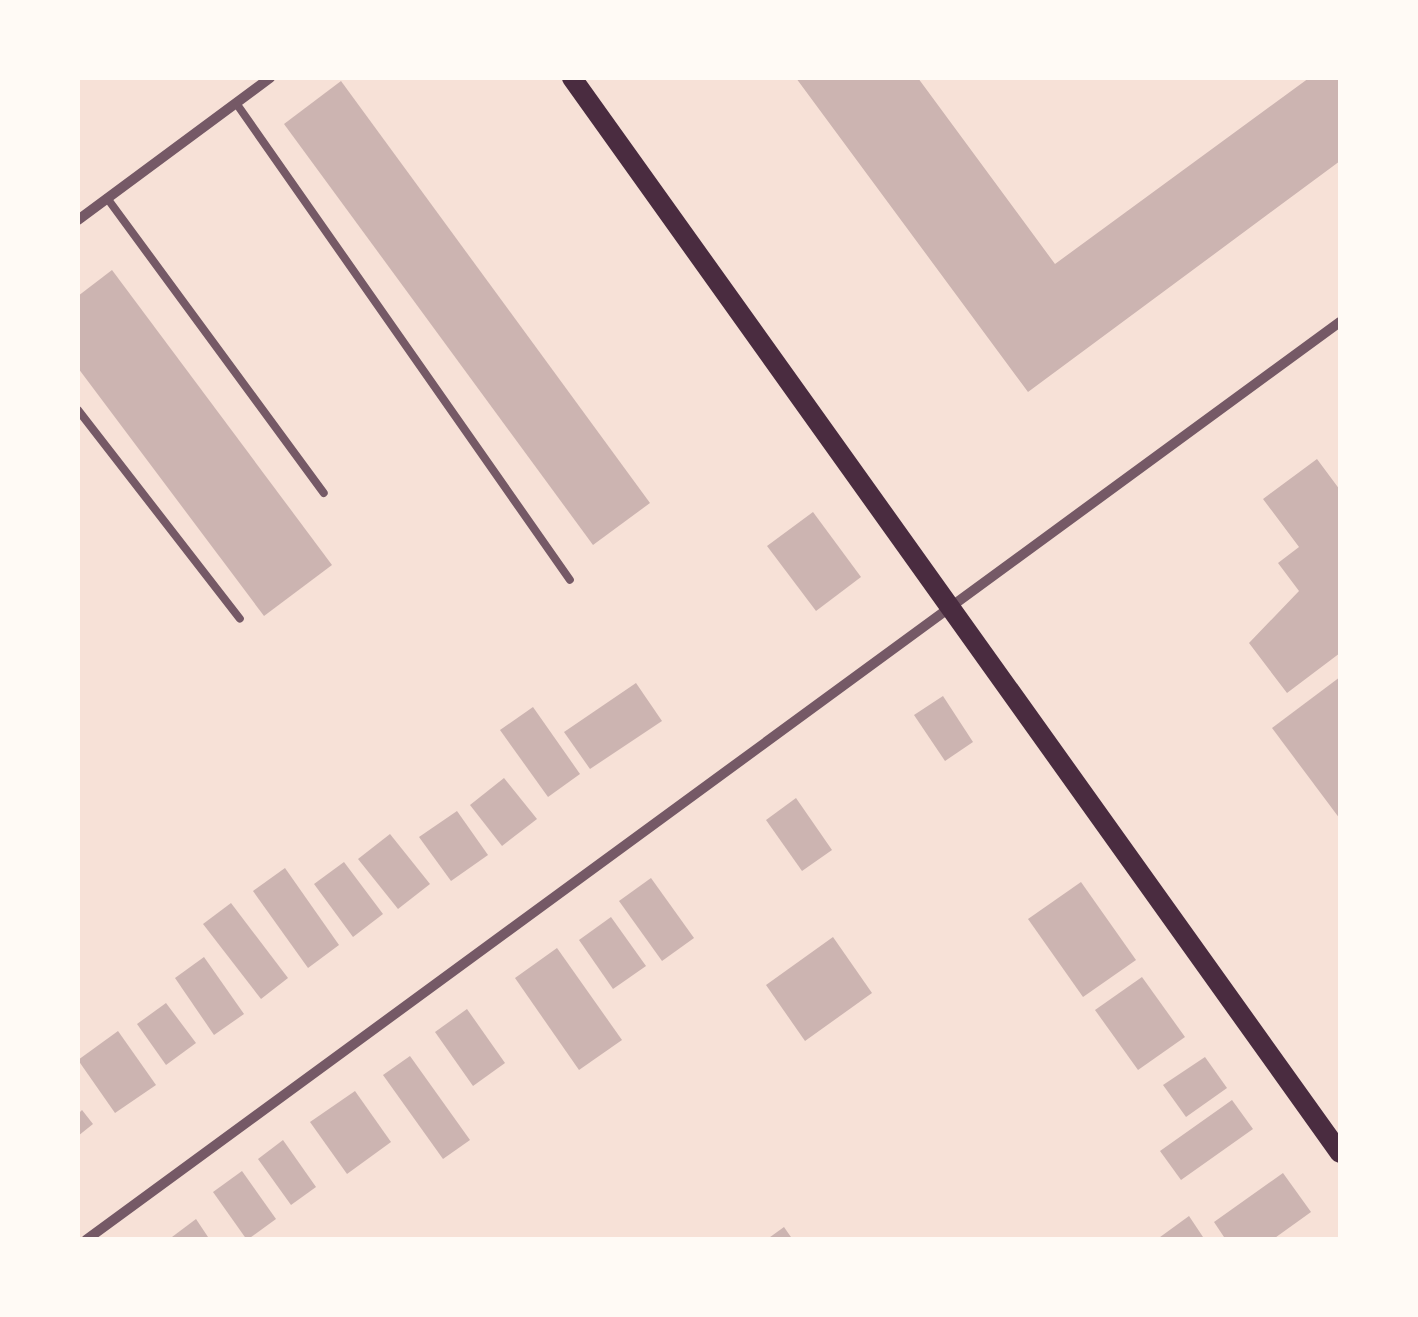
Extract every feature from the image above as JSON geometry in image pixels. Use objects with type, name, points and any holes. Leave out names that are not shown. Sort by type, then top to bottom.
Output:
[{"type":"main road","points":[[572,78],[1340,1152]]},
{"type":"street","points":[[78,220],[270,78]]},
{"type":"street","points":[[86,1240],[949,604],[1340,322]]},
{"type":"lane","points":[[236,103],[570,580]]},
{"type":"lane","points":[[106,198],[324,493]]},
{"type":"lane","points":[[78,410],[240,619]]},
{"type":"building","points":[[796,78],[918,78],[1055,264],[1309,78],[1340,78],[1340,161],[1028,392]]},
{"type":"building","points":[[341,81],[650,503],[593,545],[284,124]]},
{"type":"building","points":[[112,270],[332,565],[264,616],[78,368],[78,296]]},
{"type":"building","points":[[1317,459],[1340,490],[1340,653],[1287,693],[1249,643],[1299,591],[1278,563],[1299,547],[1263,499]]},
{"type":"building","points":[[813,512],[861,577],[816,611],[767,546]]},
{"type":"building","points":[[1340,677],[1340,819],[1272,728]]},
{"type":"building","points":[[636,683],[662,721],[590,769],[564,732]]},
{"type":"building","points":[[943,696],[973,742],[945,761],[914,715]]},
{"type":"building","points":[[533,707],[580,774],[548,797],[500,730]]},
{"type":"building","points":[[504,778],[537,819],[502,846],[470,805]]},
{"type":"building","points":[[796,798],[832,850],[802,871],[766,820]]},
{"type":"building","points":[[457,811],[488,855],[451,881],[419,837]]},
{"type":"building","points":[[390,834],[430,884],[398,909],[358,859]]},
{"type":"building","points":[[344,862],[383,914],[353,937],[314,884]]},
{"type":"building","points":[[285,868],[339,945],[308,968],[253,891]]},
{"type":"building","points":[[651,878],[694,938],[662,961],[619,901]]},
{"type":"building","points":[[1081,882],[1136,960],[1083,997],[1028,919]]},
{"type":"building","points":[[231,903],[288,978],[261,999],[203,924]]},
{"type":"building","points":[[611,917],[646,966],[613,989],[579,940]]},
{"type":"building","points":[[833,937],[872,993],[805,1041],[766,985]]},
{"type":"building","points":[[557,948],[622,1040],[579,1070],[515,978]]},
{"type":"building","points":[[204,957],[244,1014],[214,1035],[175,978]]},
{"type":"building","points":[[1142,977],[1185,1037],[1138,1070],[1095,1010]]},
{"type":"building","points":[[166,1003],[196,1043],[166,1065],[137,1024]]},
{"type":"building","points":[[467,1009],[505,1063],[473,1086],[435,1032]]},
{"type":"building","points":[[118,1031],[156,1085],[115,1113],[78,1060]]},
{"type":"building","points":[[410,1056],[470,1140],[443,1159],[383,1075]]},
{"type":"building","points":[[1205,1057],[1227,1088],[1186,1117],[1163,1085]]},
{"type":"building","points":[[355,1091],[391,1142],[347,1174],[310,1122]]},
{"type":"building","points":[[1232,1100],[1253,1129],[1181,1180],[1160,1151]]},
{"type":"building","points":[[82,1110],[93,1124],[78,1136],[78,1114]]},
{"type":"building","points":[[283,1140],[316,1187],[291,1205],[258,1159]]},
{"type":"building","points":[[242,1171],[276,1219],[247,1240],[213,1192]]},
{"type":"building","points":[[1283,1173],[1311,1212],[1272,1240],[1226,1240],[1214,1222]]},
{"type":"building","points":[[1189,1216],[1205,1240],[1156,1240]]},
{"type":"building","points":[[196,1219],[210,1240],[168,1240]]},
{"type":"building","points":[[784,1227],[793,1240],[766,1240]]}]
